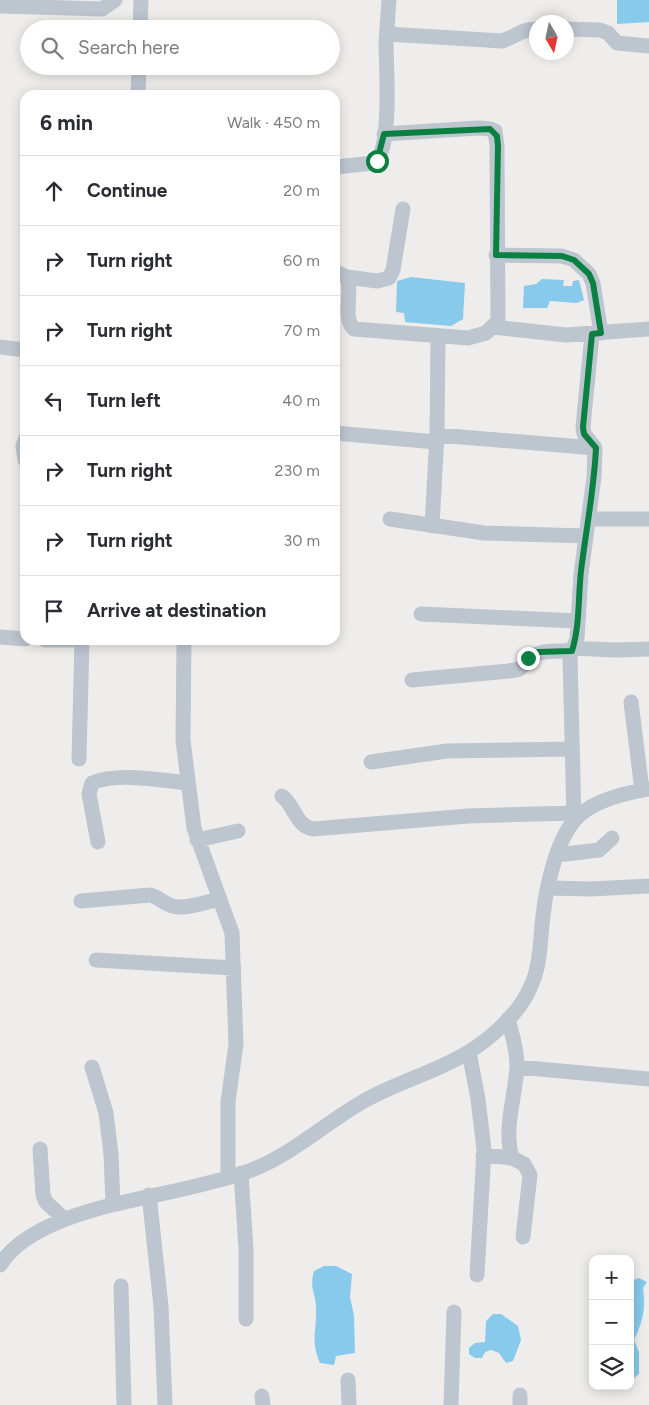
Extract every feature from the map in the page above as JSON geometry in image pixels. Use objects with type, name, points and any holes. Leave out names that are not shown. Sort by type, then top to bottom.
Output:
[{"type":"street","points":[[0,6],[102,9],[115,0]]},
{"type":"street","points":[[140,20],[141,0]]},
{"type":"street","points":[[340,167],[362,165],[377,161],[384,134],[389,0]]},
{"type":"street","points":[[574,29],[600,30],[608,33],[617,44],[649,46]]},
{"type":"street","points":[[387,34],[502,41],[520,31],[529,30]]},
{"type":"street","points":[[138,90],[139,75]]},
{"type":"street","points":[[341,275],[351,293],[342,311],[350,326],[361,331],[475,337],[493,327],[498,321],[496,255],[498,146],[495,131],[478,128],[384,134]]},
{"type":"street","points":[[341,275],[377,281],[389,278],[393,270],[403,210]]},
{"type":"street","points":[[0,1265],[12,1250],[20,1244],[64,1219],[113,1204],[234,1175],[279,1158],[370,1098],[469,1052],[508,1019],[530,988],[540,949],[548,888],[557,855],[574,817],[570,669],[572,649],[577,639],[596,448],[584,434],[583,427],[596,333],[593,283],[589,274],[574,260],[562,256],[496,255]]},
{"type":"street","points":[[493,327],[566,335],[649,329]]},
{"type":"street","points":[[432,526],[437,439],[438,336]]},
{"type":"street","points":[[0,347],[20,349]]},
{"type":"street","points":[[340,433],[596,448]]},
{"type":"street","points":[[390,519],[432,526],[514,535],[586,536]]},
{"type":"street","points":[[589,519],[649,519]]},
{"type":"street","points":[[420,614],[578,621]]},
{"type":"street","points":[[0,637],[20,639]]},
{"type":"street","points":[[79,759],[82,645]]},
{"type":"street","points":[[184,645],[183,740],[187,783],[198,840],[232,933],[236,1044],[228,1102],[234,1175],[246,1249],[246,1319]]},
{"type":"street","points":[[412,680],[509,672],[520,669],[528,658],[538,652],[572,649],[649,649]]},
{"type":"street","points":[[282,796],[288,801],[301,824],[313,829],[468,816],[574,817],[607,799],[646,790],[631,702]]},
{"type":"street","points":[[371,762],[447,751],[571,749]]},
{"type":"street","points":[[98,842],[89,794],[92,783],[117,779],[151,779],[187,783]]},
{"type":"street","points":[[198,840],[238,831]]},
{"type":"street","points":[[557,855],[599,850],[612,838]]},
{"type":"street","points":[[548,888],[591,889],[649,886]]},
{"type":"street","points":[[81,901],[150,895],[159,898],[170,906],[178,907],[220,899]]},
{"type":"street","points":[[96,960],[234,968]]},
{"type":"street","points":[[508,1019],[516,1052],[517,1066],[509,1119],[509,1149],[512,1158]]},
{"type":"street","points":[[469,1052],[478,1099],[483,1155],[478,1275]]},
{"type":"street","points":[[517,1066],[649,1079]]},
{"type":"street","points":[[92,1068],[106,1113],[111,1154],[113,1204]]},
{"type":"street","points":[[40,1149],[43,1195],[46,1202],[64,1219]]},
{"type":"street","points":[[483,1155],[512,1158],[524,1164],[530,1175],[523,1237]]},
{"type":"street","points":[[149,1195],[161,1306],[165,1405]]},
{"type":"street","points":[[121,1286],[124,1405]]},
{"type":"street","points":[[451,1405],[454,1312]]},
{"type":"street","points":[[348,1380],[349,1405]]},
{"type":"water","points":[[617,0],[649,0],[649,22],[617,24]]},
{"type":"water","points":[[411,277],[465,283],[463,319],[451,326],[405,322],[404,313],[396,312],[397,281]]},
{"type":"water","points":[[542,279],[564,280],[563,286],[572,286],[573,281],[579,280],[584,300],[577,303],[550,301],[547,308],[523,308],[524,286],[536,284]]},
{"type":"water","points":[[324,1266],[336,1266],[352,1274],[350,1297],[354,1316],[355,1353],[336,1356],[334,1365],[320,1363],[315,1348],[316,1309],[312,1287],[313,1277],[314,1271]]},
{"type":"water","points":[[639,1278],[647,1282],[643,1288],[643,1314],[634,1340],[634,1300],[634,1280]]},
{"type":"water","points":[[493,1314],[501,1314],[518,1326],[521,1340],[513,1361],[506,1363],[499,1353],[491,1350],[485,1352],[482,1358],[475,1358],[469,1354],[469,1348],[475,1343],[485,1342],[486,1321]]},
{"type":"water","points":[[634,1340],[639,1352],[639,1374],[634,1378]]},
{"type":"route","points":[[377,161],[383,146],[384,134],[478,128],[495,131],[498,146],[496,255],[569,257],[589,274],[593,283],[601,333],[592,334],[583,427],[584,434],[596,448],[581,574],[577,639],[572,651],[538,652],[528,658]]}]
